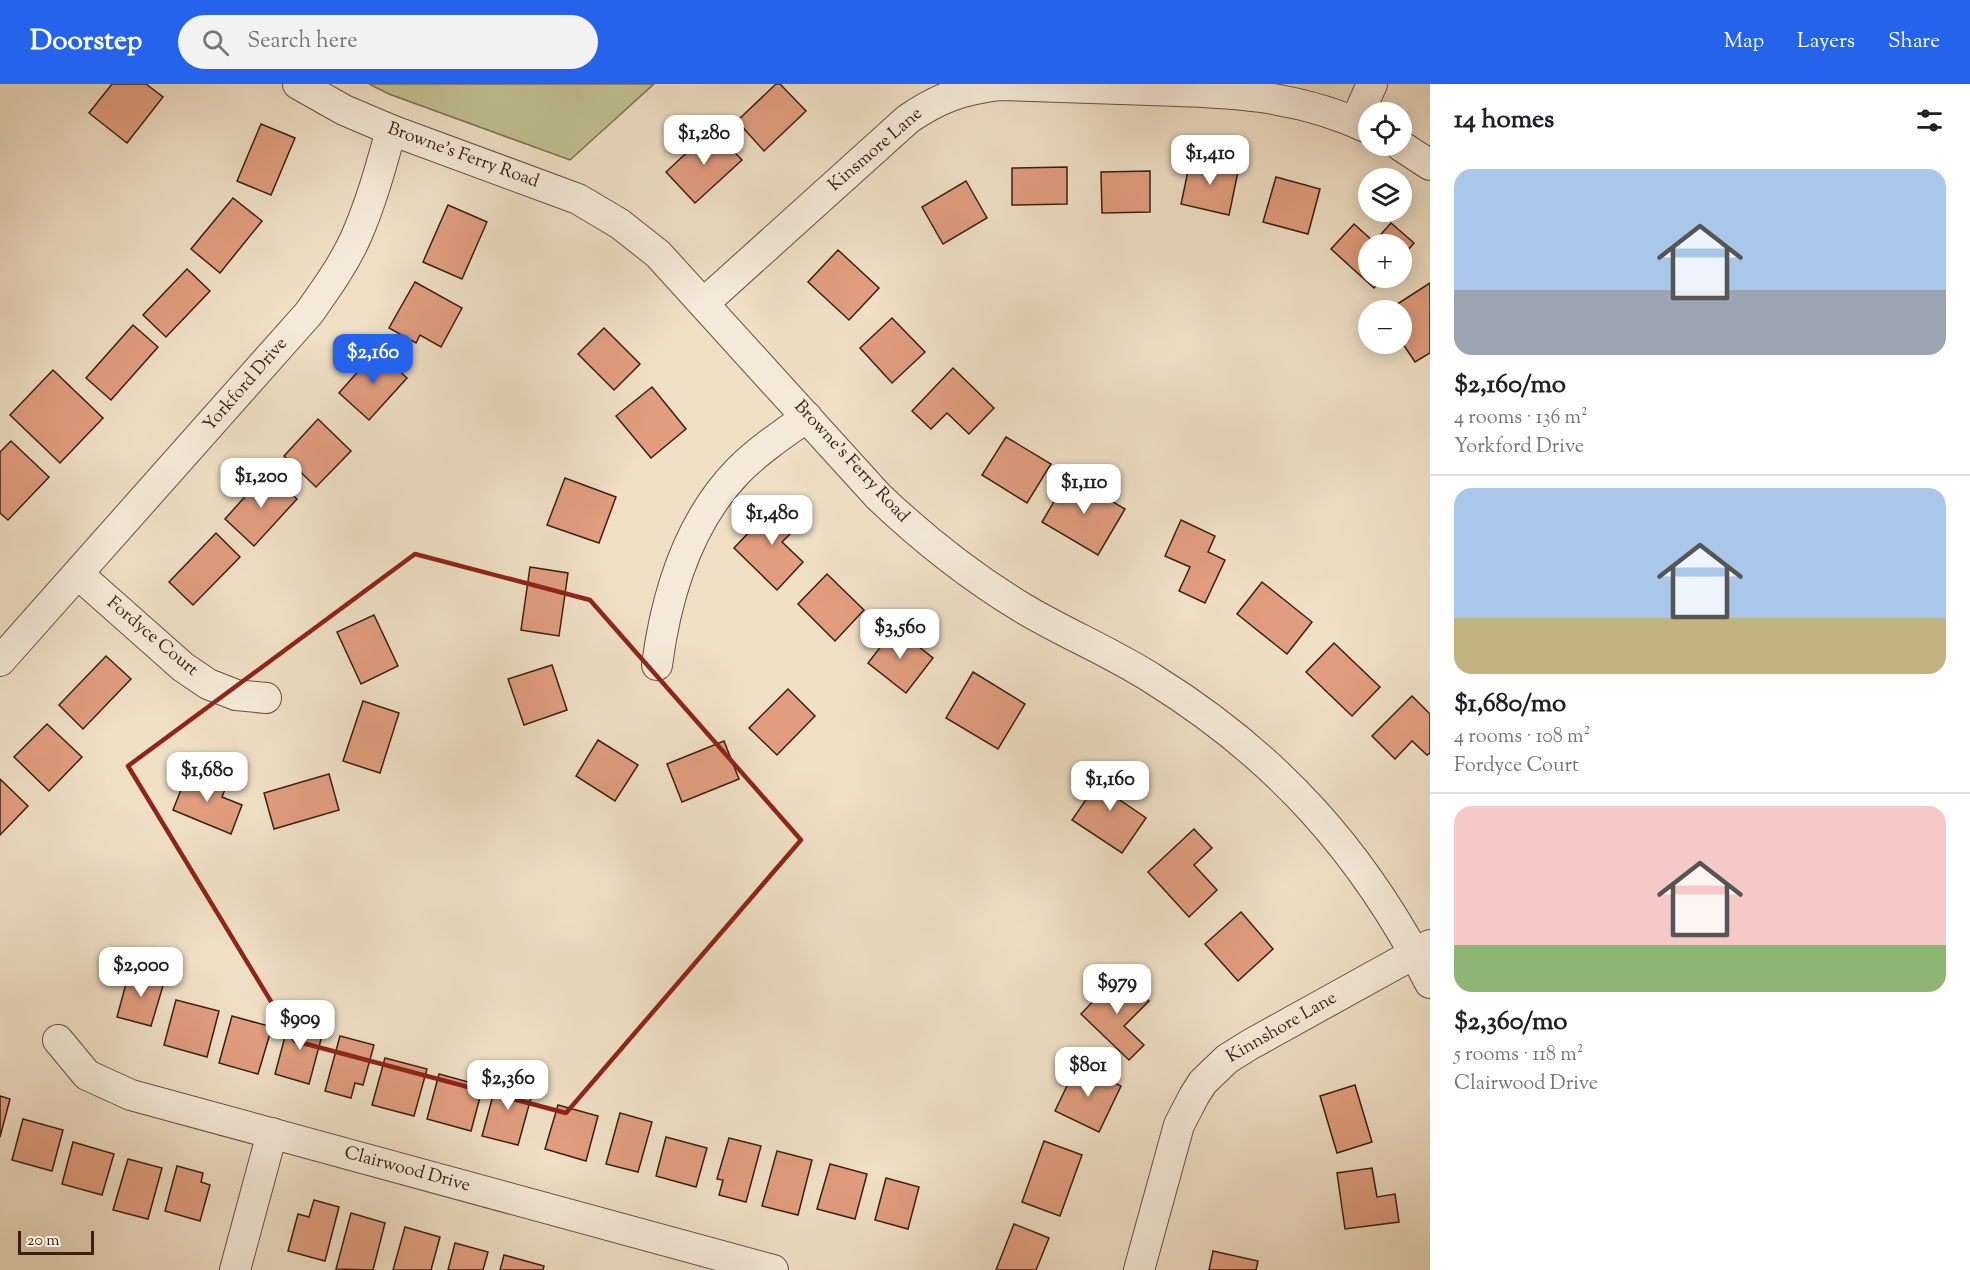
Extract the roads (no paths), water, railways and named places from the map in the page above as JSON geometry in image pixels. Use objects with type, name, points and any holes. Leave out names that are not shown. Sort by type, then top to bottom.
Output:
[{"type":"street","name":"Browne's Ferry Road","points":[[298,84],[344,110],[391,130],[578,199],[620,224],[658,254],[878,496],[958,565],[1021,607],[1151,678],[1203,712],[1252,750],[1306,801],[1346,849],[1422,949],[1430,983]]},
{"type":"street","points":[[1367,102],[1372,84]]},
{"type":"street","name":"Kinsmore Lane","points":[[704,303],[908,119],[951,94],[1000,85],[1228,92],[1281,99],[1311,106],[1358,124]]},
{"type":"street","name":"Yorkford Drive","points":[[0,661],[301,322],[329,285],[355,239],[375,190],[391,130]]},
{"type":"street","points":[[1412,153],[1430,165]]},
{"type":"street","points":[[657,665],[660,638],[673,586],[700,522],[724,486],[739,470],[772,441],[807,417]]},
{"type":"street","name":"Fordyce Court","points":[[78,574],[183,667],[208,684],[236,695],[266,698]]},
{"type":"street","name":"Kinnshore Lane","points":[[1139,1270],[1179,1125],[1203,1082],[1227,1059],[1251,1044],[1422,949]]},
{"type":"street","name":"Clairwood Drive","points":[[58,1040],[87,1075],[131,1095],[773,1270]]},
{"type":"street","points":[[235,1270],[272,1133]]}]
